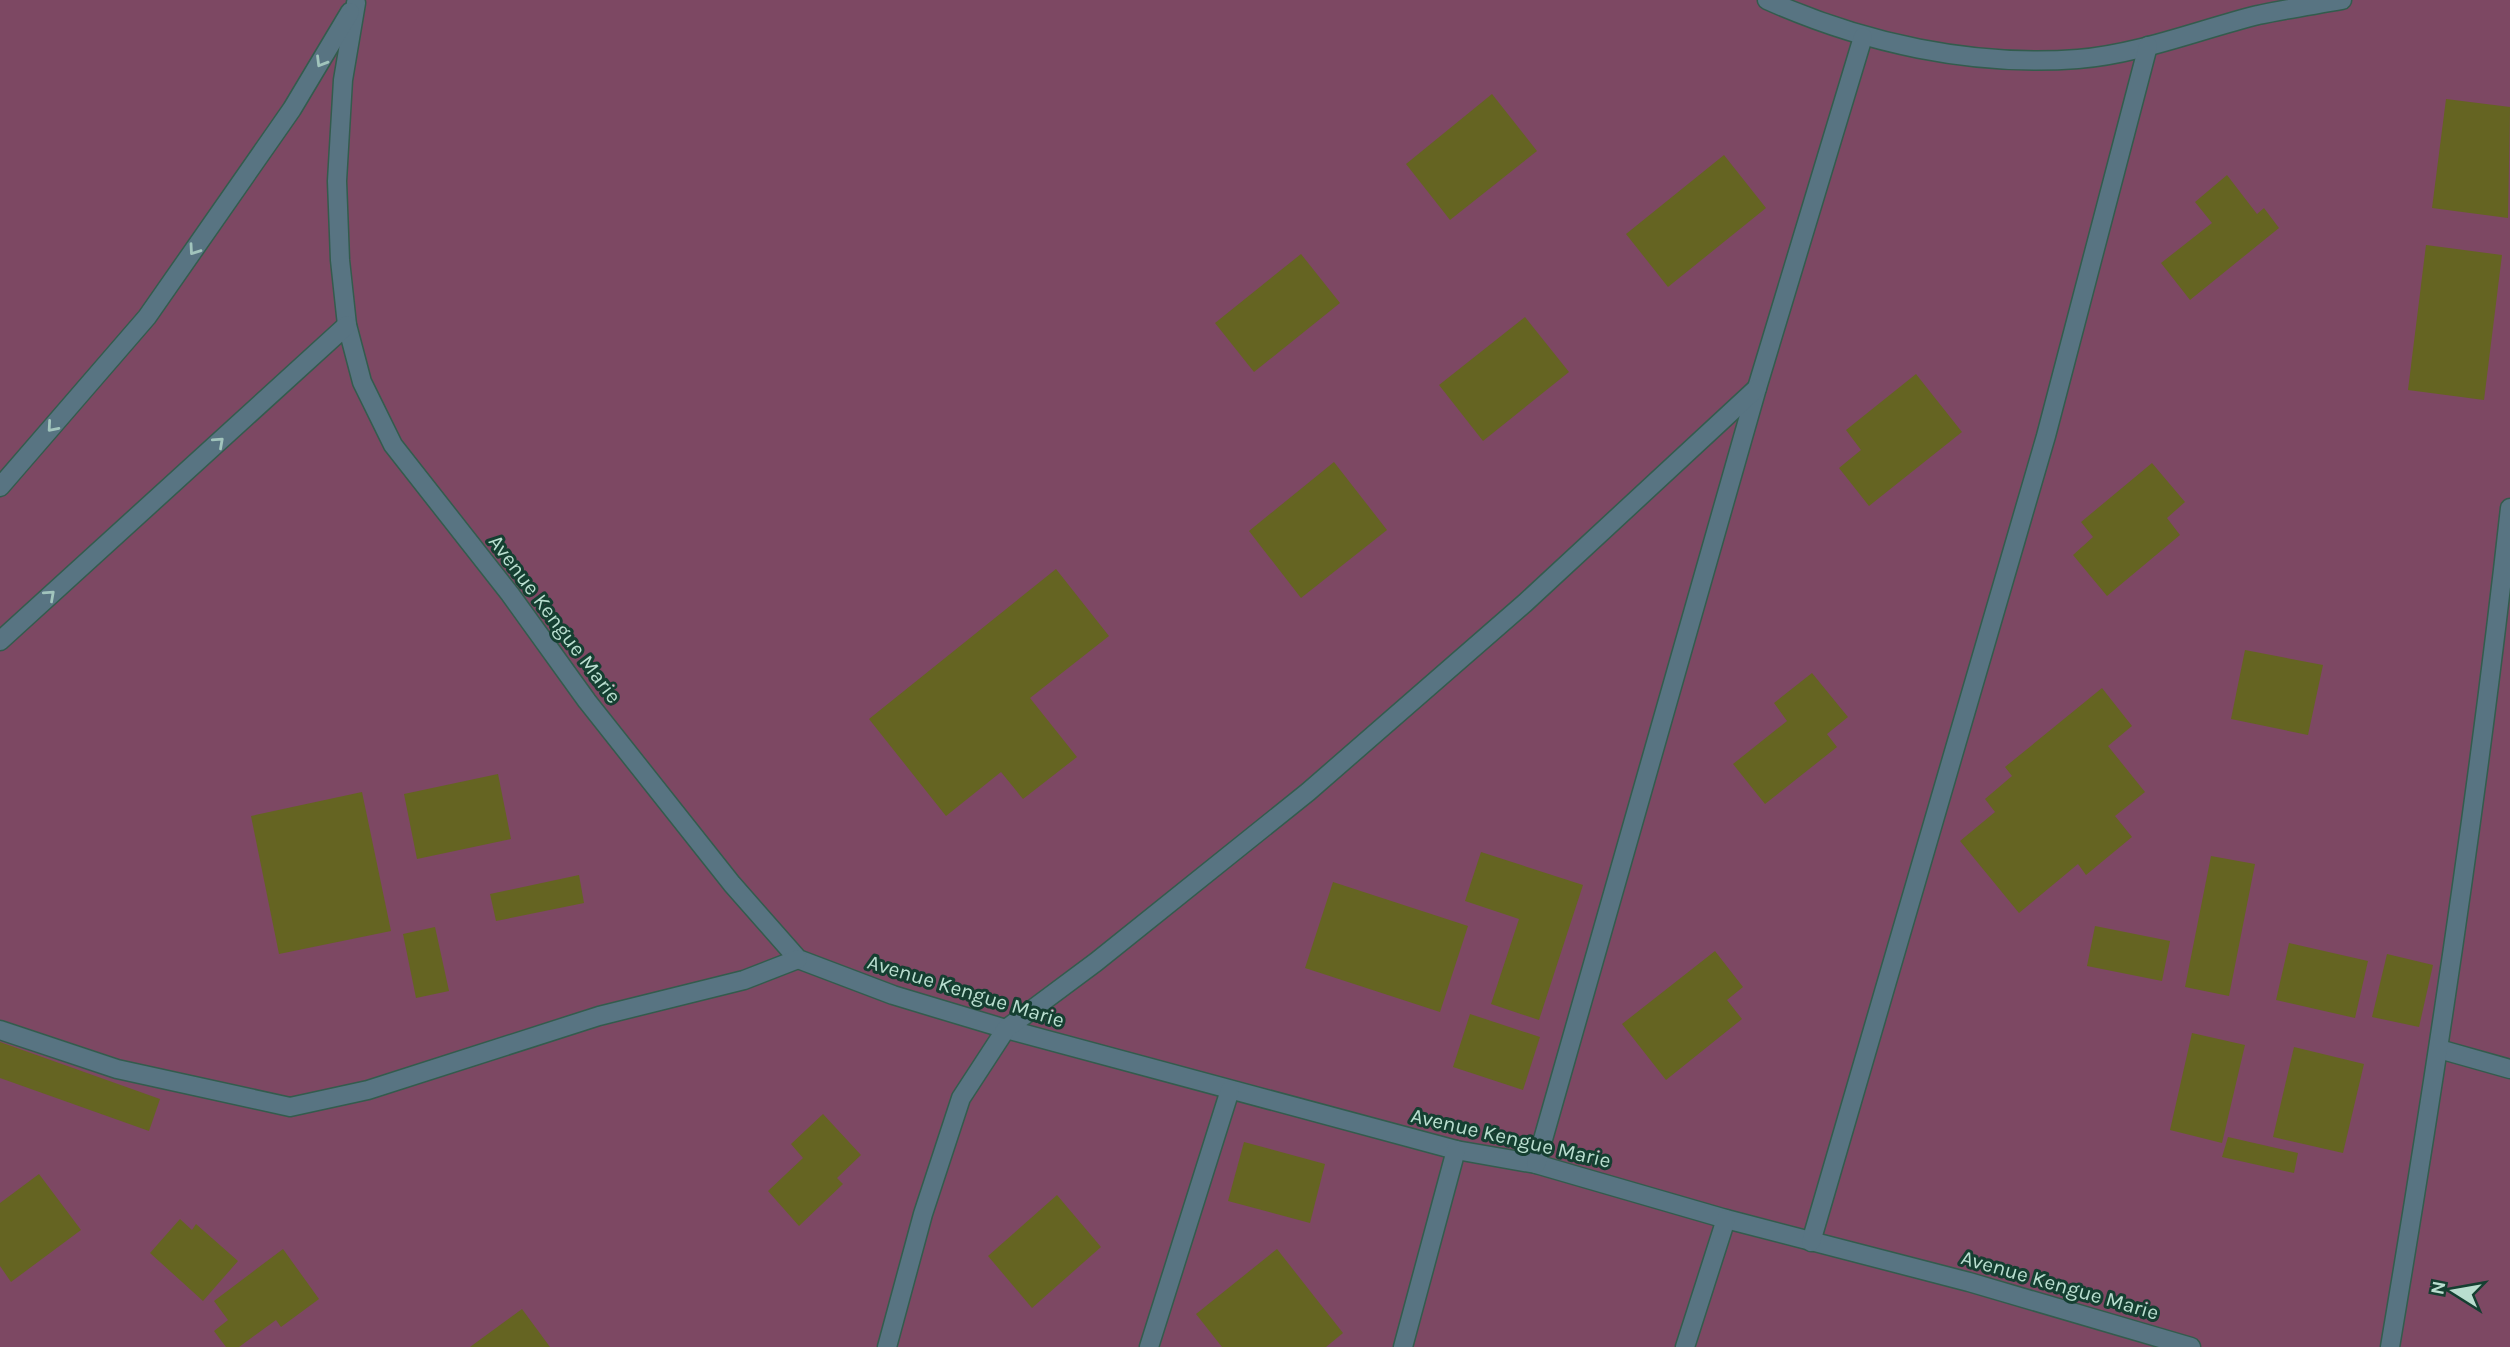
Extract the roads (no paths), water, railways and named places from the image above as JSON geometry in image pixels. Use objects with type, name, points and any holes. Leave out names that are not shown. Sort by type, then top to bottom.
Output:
[{"type":"street","points":[[1767,0],[1863,37],[1965,56],[2020,59],[2078,59],[2148,46],[2259,15],[2342,0]]},
{"type":"street","points":[[0,487],[147,317],[292,109],[356,1]]},
{"type":"street","name":"Avenue Kengue Marie","points":[[356,1],[343,80],[337,181],[340,260],[347,325],[362,382],[393,445],[510,594],[587,701],[732,884],[798,959],[893,995],[1006,1029],[1456,1150],[1536,1164],[1726,1219],[1969,1282],[2191,1347]]},
{"type":"street","points":[[1536,1164],[1757,388],[1863,37]]},
{"type":"street","points":[[1811,1242],[2046,436],[2148,46]]},
{"type":"street","points":[[0,641],[347,325]]},
{"type":"street","points":[[887,1347],[923,1214],[961,1098],[1006,1029],[1096,962],[1308,792],[1535,594],[1757,388]]},
{"type":"street","points":[[2390,1347],[2439,1049],[2491,681],[2510,508]]},
{"type":"street","points":[[0,1030],[117,1069],[290,1107],[379,1087],[599,1016],[744,980],[798,959]]},
{"type":"street","points":[[2439,1049],[2510,1069]]},
{"type":"street","points":[[1149,1347],[1230,1090]]},
{"type":"street","points":[[1403,1347],[1456,1150]]},
{"type":"street","points":[[1685,1347],[1726,1219]]}]
